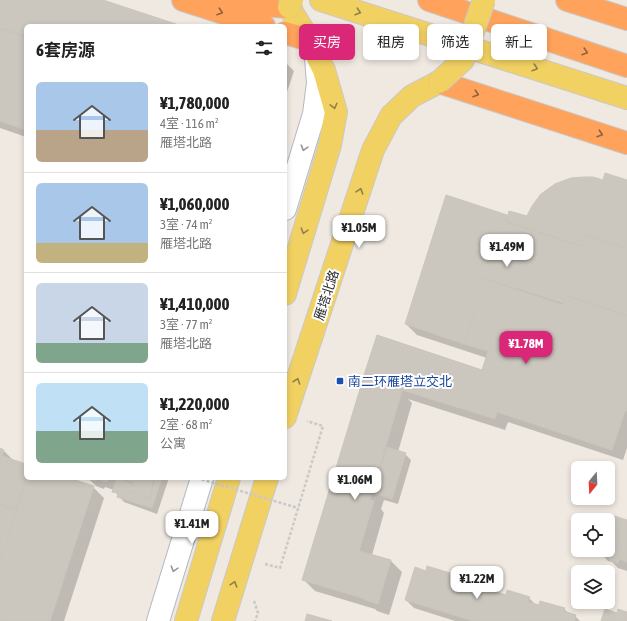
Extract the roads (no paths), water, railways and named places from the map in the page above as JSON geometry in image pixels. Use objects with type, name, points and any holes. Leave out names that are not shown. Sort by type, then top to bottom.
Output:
[{"type":"highway","points":[[183,0],[258,24]]},
{"type":"highway","points":[[232,0],[245,4],[290,4]]},
{"type":"highway","points":[[429,0],[627,66]]},
{"type":"highway","points":[[567,0],[627,19]]},
{"type":"highway","points":[[287,34],[299,41]]},
{"type":"highway","points":[[439,82],[627,143]]},
{"type":"main road","points":[[321,0],[627,98]]},
{"type":"main road","name":"雁塔北路","points":[[287,412],[373,150],[391,116],[412,96],[439,82],[463,60],[484,0]]},
{"type":"main road","points":[[290,4],[300,24]]},
{"type":"main road","points":[[287,287],[330,145],[336,112],[324,70],[319,60]]},
{"type":"main road","points":[[186,621],[228,480]]},
{"type":"main road","points":[[223,621],[266,480]]},
{"type":"street","points":[[287,202],[314,114],[318,83],[314,60]]},
{"type":"street","points":[[158,621],[201,480]]},
{"type":"place","name":"南二环雁塔立交北","points":[[340,381]]}]
